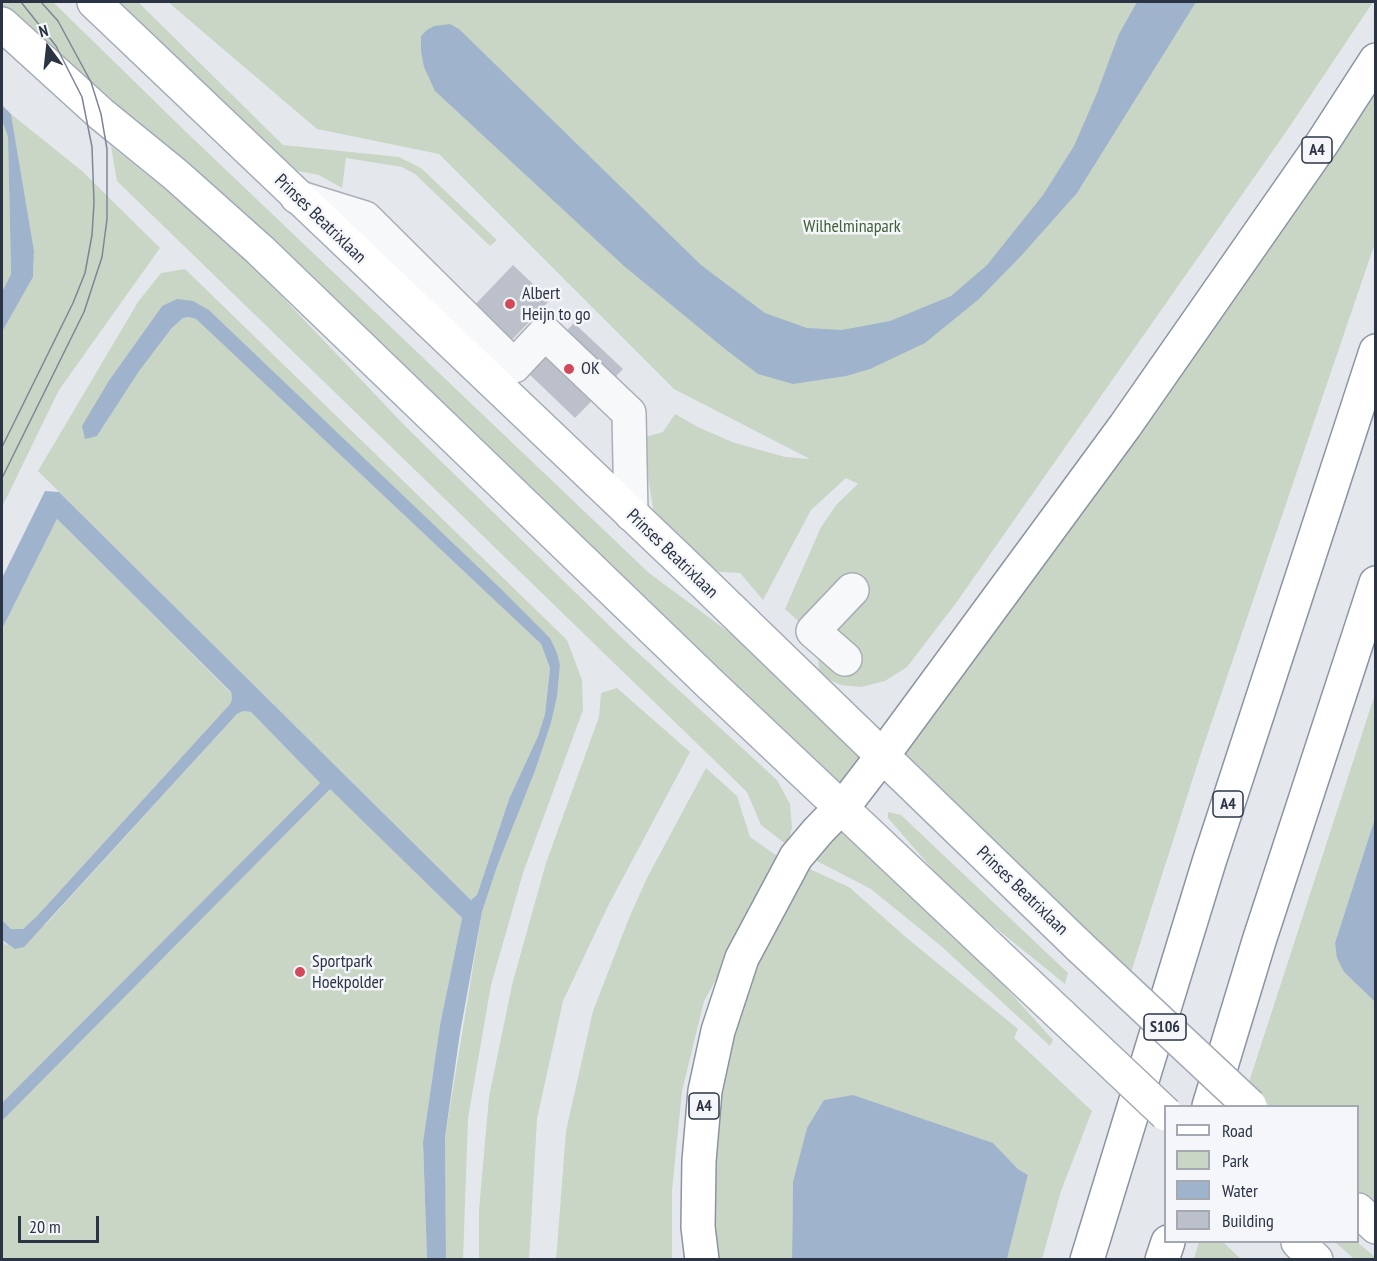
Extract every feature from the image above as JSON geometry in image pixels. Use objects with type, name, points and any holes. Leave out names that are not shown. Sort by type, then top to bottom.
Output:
[{"type":"main road","name":"Prinses Beatrixlaan","points":[[94,2],[1248,1105]]},
{"type":"main road","points":[[2,24],[101,114],[176,175],[260,250],[395,382],[1164,1112]]},
{"type":"main road","name":"A4","points":[[702,1260],[698,1227],[699,1161],[705,1091],[718,1031],[742,958],[796,857],[883,755],[1132,417],[1303,171],[1376,60]]},
{"type":"main road","name":"A4","points":[[1087,1260],[1213,851],[1376,351]]},
{"type":"main road","points":[[1210,1105],[1259,941],[1376,583]]},
{"type":"main road","points":[[1359,1211],[1376,1227]]},
{"type":"main road","points":[[1162,1260],[1168,1243]]},
{"type":"main road","points":[[1299,1243],[1316,1260]]},
{"type":"lane","points":[[297,196],[365,218],[514,366],[545,333],[554,341],[629,413],[631,514]]},
{"type":"lane","points":[[845,659],[813,631],[852,590]]},
{"type":"green space","points":[[2,2],[53,2],[649,573],[734,636],[868,763],[847,792],[408,372],[69,71],[2,7]]},
{"type":"green space","points":[[120,2],[138,2],[283,145],[399,157],[421,168],[497,240],[490,246],[415,174],[402,167],[346,158],[342,188],[319,175],[289,169]]},
{"type":"green space","name":"Wilhelminapark","points":[[168,2],[1373,2],[1288,129],[956,603],[907,667],[885,681],[861,687],[841,685],[819,675],[818,639],[785,609],[821,527],[837,504],[858,484],[846,478],[811,510],[763,600],[740,573],[708,571],[654,514],[642,438],[663,432],[675,414],[732,442],[785,457],[810,459],[674,389],[439,154],[317,129]]},
{"type":"green space","points":[[1375,83],[1375,243],[1201,753],[1131,972],[901,750]]},
{"type":"green space","points":[[11,114],[82,171],[160,248],[59,390],[2,507],[2,332],[33,277],[34,252]]},
{"type":"green space","points":[[2,120],[8,137],[11,274],[2,292]]},
{"type":"green space","points":[[111,146],[229,241],[407,428],[624,640],[777,780],[790,804],[792,828],[787,845],[761,825],[747,792],[117,181]]},
{"type":"green space","points":[[185,269],[567,640],[582,680],[583,710],[523,873],[491,985],[468,1118],[463,1259],[446,1259],[445,1137],[482,912],[551,723],[557,697],[560,665],[550,638],[209,310],[162,306],[110,379],[97,436],[161,339],[183,318],[196,319],[541,644],[550,668],[545,714],[538,736],[509,799],[477,895],[471,900],[38,471],[138,302],[161,273]]},
{"type":"green space","points":[[57,519],[231,693],[232,699],[230,704],[37,916],[23,929],[11,929],[2,920],[2,629]]},
{"type":"green space","points":[[617,688],[690,752],[608,906],[563,1001],[537,1119],[529,1259],[479,1259],[479,1210],[489,1097],[512,985],[546,863],[599,717],[601,693]]},
{"type":"green space","points":[[1375,694],[1375,818],[1335,943],[1344,972],[1375,1002],[1375,1209],[1359,1192],[1359,1105],[1269,1105],[1248,1085]]},
{"type":"green space","points":[[243,711],[251,712],[320,783],[2,1103],[2,940],[6,945],[45,925],[237,714]]},
{"type":"green space","points":[[706,768],[737,796],[750,837],[783,860],[704,1001],[682,1091],[672,1191],[672,1259],[556,1260],[566,1131],[593,1011],[647,878]]},
{"type":"green space","name":"Sportpark Hoekpolder","points":[[330,788],[462,918],[440,1025],[423,1142],[427,1259],[2,1260],[2,1121]]},
{"type":"green space","points":[[888,812],[901,815],[1068,973],[1065,984],[955,895],[888,818]]},
{"type":"green space","points":[[836,822],[971,949],[1053,1040],[1050,1046],[941,946],[871,889],[809,857]]},
{"type":"green space","points":[[803,866],[849,887],[908,939],[1018,1029],[1014,1038],[1092,1111],[1061,1191],[1042,1259],[1007,1259],[1028,1175],[1018,1169],[993,1143],[793,1182],[792,1259],[711,1260],[707,1229],[725,1054],[764,941]]},
{"type":"green space","points":[[1199,1243],[1224,1243],[1241,1259],[1194,1259]]},
{"type":"green space","points":[[1336,1243],[1358,1243],[1375,1257],[1375,1259],[1354,1259]]},
{"type":"water","points":[[1137,2],[1196,2],[1077,193],[1021,256],[979,299],[925,343],[870,369],[846,376],[793,384],[758,374],[624,266],[435,91],[424,67],[421,51],[421,36],[427,30],[434,26],[450,24],[459,29],[701,265],[765,313],[807,328],[842,330],[890,321],[951,296],[987,265],[1043,195],[1074,146],[1119,34]]},
{"type":"water","points":[[2,105],[11,114],[34,251],[33,277],[2,332],[2,292],[11,274],[8,137],[2,120]]},
{"type":"water","points":[[177,299],[193,301],[209,310],[500,588],[550,638],[557,653],[560,665],[557,697],[551,723],[482,912],[460,1033],[445,1137],[446,1259],[427,1259],[423,1142],[440,1025],[462,918],[330,789],[2,1121],[2,1103],[320,783],[251,712],[243,711],[237,714],[24,947],[15,949],[2,940],[2,920],[11,929],[23,929],[37,916],[230,704],[232,699],[231,692],[57,519],[2,629],[2,578],[45,491],[59,492],[471,900],[477,895],[509,799],[538,736],[545,714],[550,668],[541,644],[196,319],[183,318],[171,329],[139,371],[97,436],[85,439],[82,426],[110,379],[162,306]]},
{"type":"water","points":[[1375,818],[1375,1002],[1344,972],[1337,958],[1335,943]]},
{"type":"water","points":[[853,1095],[993,1143],[1018,1169],[1028,1175],[1007,1259],[792,1259],[793,1182],[807,1128],[824,1100]]},
{"type":"building","points":[[513,265],[550,300],[507,345],[470,310]]},
{"type":"building","points":[[574,323],[623,369],[575,418],[527,372]]},
{"type":"tram line","points":[[2,447],[73,303],[85,273],[92,235],[94,203],[92,147],[82,97],[56,46],[21,2]]},
{"type":"tram line","points":[[2,478],[84,312],[102,257],[107,219],[107,149],[101,114],[91,82],[58,21],[41,2]]},
{"type":"place","name":"Albert Heijn to go","points":[[510,304]]},
{"type":"place","name":"OK","points":[[569,369]]},
{"type":"place","name":"Sportpark Hoekpolder","points":[[300,972]]}]
